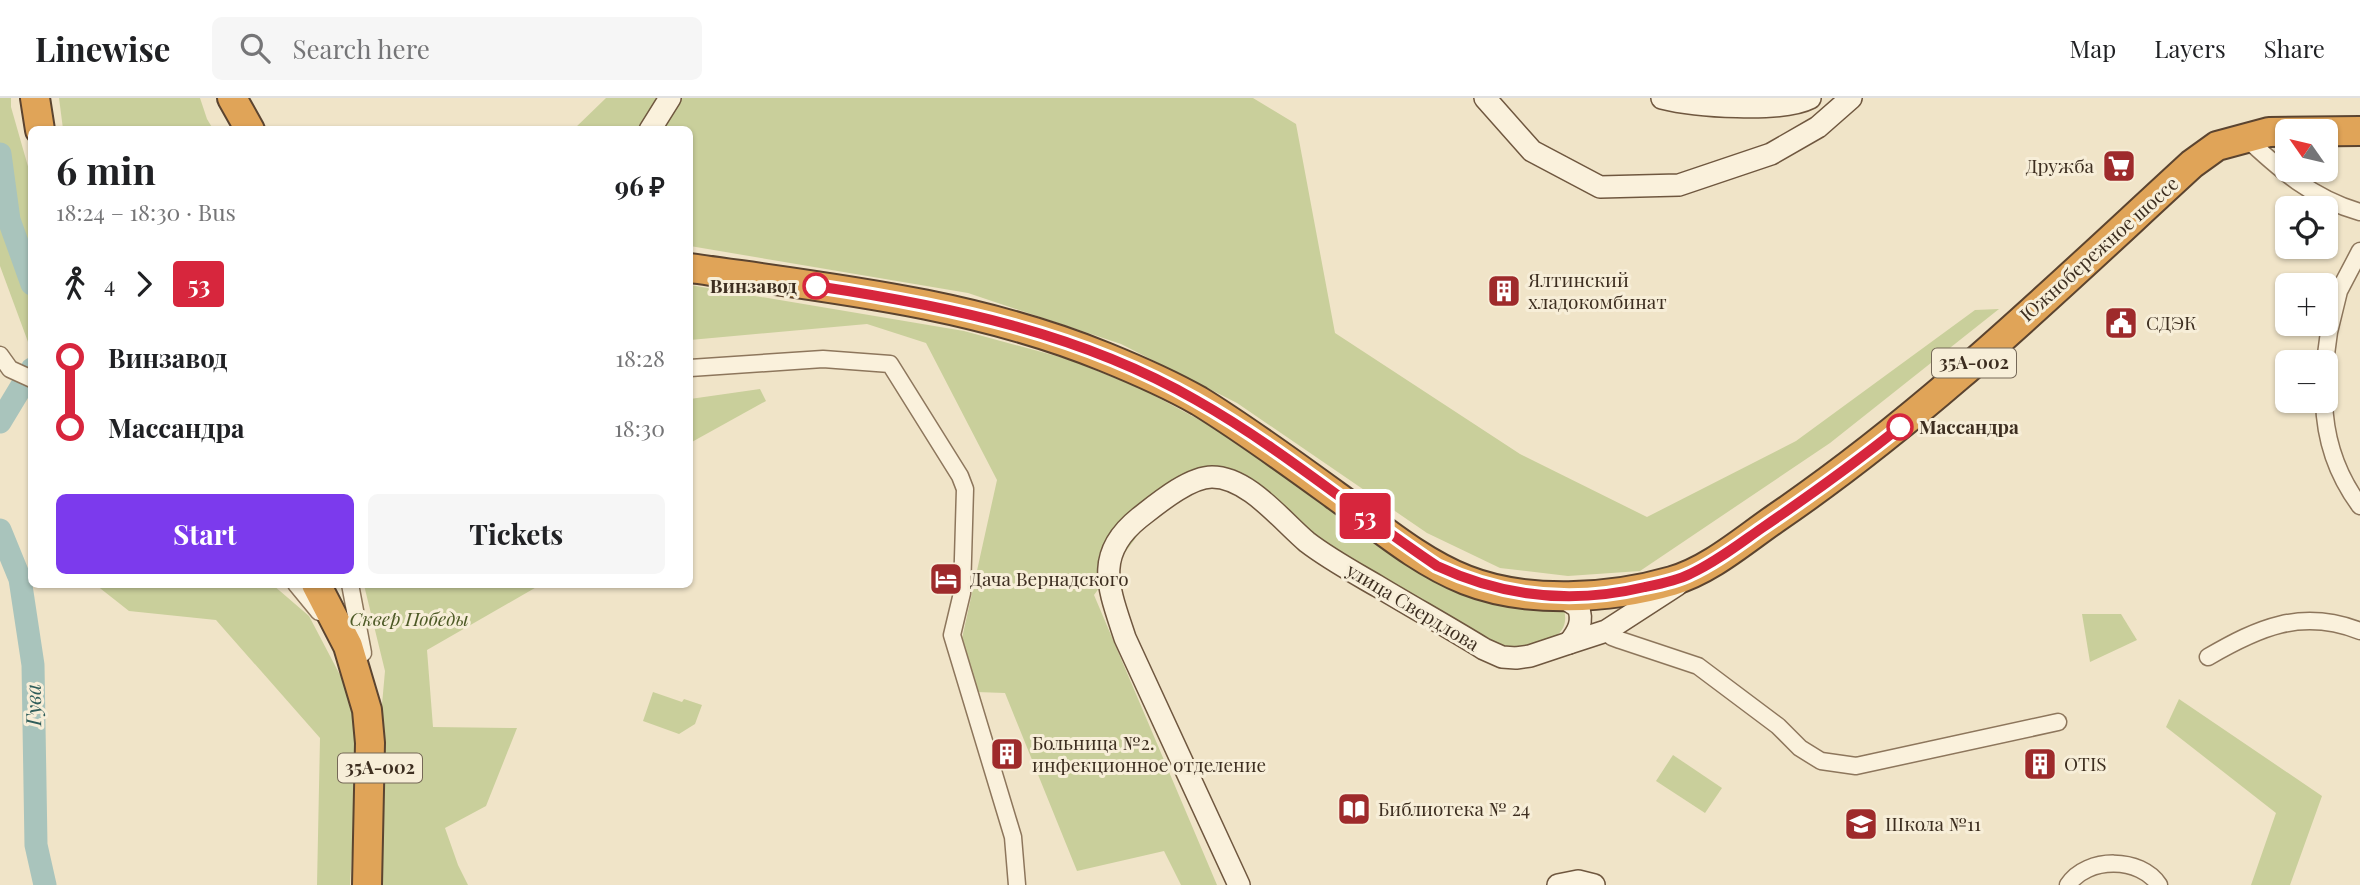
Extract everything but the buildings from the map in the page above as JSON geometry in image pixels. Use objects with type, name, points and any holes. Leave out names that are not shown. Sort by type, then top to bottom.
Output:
[{"type":"highway","points":[[35,98],[39,126]]},
{"type":"highway","points":[[50,98],[54,126]]},
{"type":"highway","points":[[220,98],[235,126]]},
{"type":"highway","points":[[232,98],[248,126]]},
{"type":"highway","name":"Южнобережное шоссе","points":[[693,257],[923,292],[979,304],[1104,344],[1202,389],[1436,545],[1486,570],[1520,579],[1616,588],[1671,567],[1723,542],[1833,469],[1937,383],[2187,154],[2215,135],[2265,123],[2360,124]]},
{"type":"highway","name":"Южнобережное шоссе","points":[[693,268],[918,303],[1027,328],[1100,355],[1162,381],[1198,400],[1261,441],[1437,566],[1468,581],[1506,591],[1561,596],[1673,581],[1690,575],[1835,478],[1899,428],[2192,164],[2217,146],[2269,132],[2360,131]]},
{"type":"highway","name":"35А-002","points":[[318,588],[340,627],[367,709],[370,743],[367,885]]},
{"type":"highway","name":"35А-002","points":[[330,588],[363,653],[377,715],[380,746],[375,885]]},
{"type":"main road","points":[[652,126],[670,98]]},
{"type":"main road","points":[[1485,98],[1532,151],[1600,187],[1679,186],[1771,154],[1818,127],[1851,98]]},
{"type":"main road","points":[[1662,98],[1720,106],[1779,105],[1810,98]]},
{"type":"main road","name":"улица Свердлова","points":[[1239,885],[1125,638],[1113,600],[1109,562],[1115,542],[1124,530],[1169,495],[1202,478],[1214,477],[1230,481],[1264,502],[1309,543],[1347,569],[1502,657],[1530,656],[1606,631],[1690,575]]},
{"type":"main road","points":[[1606,631],[1616,588]]},
{"type":"main road","points":[[1561,596],[1578,607],[1582,619],[1569,643]]},
{"type":"main road","points":[[1558,885],[1578,881],[1594,885]]},
{"type":"street","points":[[2245,137],[2293,181],[2315,194],[2360,212]]},
{"type":"street","points":[[2327,350],[2339,291],[2360,251]]},
{"type":"street","points":[[0,355],[17,373]]},
{"type":"street","points":[[693,368],[824,359],[890,364],[960,476],[965,489],[962,593],[952,635],[1013,837],[1017,885]]},
{"type":"street","points":[[2326,413],[2331,451],[2343,480],[2360,506]]},
{"type":"street","points":[[299,588],[335,635],[359,681]]},
{"type":"street","points":[[351,588],[363,653]]},
{"type":"street","points":[[2208,657],[2245,635],[2293,621],[2337,625],[2360,631]]},
{"type":"street","points":[[1606,631],[1619,640],[1698,666],[1779,726],[1800,748],[1821,761],[1856,766],[2058,722]]},
{"type":"street","points":[[2068,885],[2073,878],[2096,866],[2127,863],[2154,878],[2159,885]]},
{"type":"green space","points":[[0,98],[11,98],[11,107],[28,166],[28,342],[0,266]]},
{"type":"green space","points":[[59,98],[200,98],[211,126],[63,126]]},
{"type":"green space","points":[[606,98],[1253,98],[1296,124],[1335,333],[1520,454],[1647,517],[1796,441],[1975,310],[1999,309],[1830,443],[1640,571],[1568,576],[1500,568],[1427,533],[1237,403],[1121,344],[968,293],[693,247],[693,126],[577,126]]},
{"type":"green space","points":[[693,286],[964,331],[1071,360],[1144,390],[1207,424],[1451,589],[1564,610],[1562,630],[1537,645],[1506,651],[1322,546],[1272,501],[1181,476],[1094,595],[1217,885],[1181,885],[1164,851],[1077,871],[1005,693],[976,692],[961,643],[997,480],[926,343],[867,324],[693,340]]},
{"type":"green space","points":[[760,389],[766,401],[693,441],[693,399]]},
{"type":"green space","points":[[100,588],[276,588],[309,616],[350,694],[359,737],[350,885],[317,885],[320,738],[216,620],[129,611]]},
{"type":"green space","name":"Сквер Победы","points":[[365,588],[535,588],[427,650],[433,727],[517,728],[486,806],[445,828],[468,885],[382,885],[379,738],[385,671]]},
{"type":"green space","points":[[2082,614],[2121,614],[2137,640],[2090,662]]},
{"type":"green space","points":[[653,692],[682,702],[684,699],[702,705],[695,724],[679,734],[643,721]]},
{"type":"green space","points":[[2179,699],[2322,796],[2290,885],[2251,885],[2276,813],[2166,727]]},
{"type":"green space","points":[[1673,755],[1722,788],[1705,813],[1656,781]]},
{"type":"waterway","name":"Гува","points":[[0,154],[9,220],[28,273]]},
{"type":"waterway","name":"Гува","points":[[0,422],[28,376]]},
{"type":"waterway","name":"Гува","points":[[0,530],[20,579],[33,665],[36,845],[45,885]]},
{"type":"bus line","name":"53","points":[[816,286],[918,303],[1027,328],[1162,381],[1198,400],[1261,441],[1437,566],[1468,581],[1506,591],[1561,596],[1614,594],[1690,575],[1835,478],[1900,427]]},
{"type":"place","name":"Дружба","points":[[2119,166]]},
{"type":"place","name":"Винзавод","points":[[816,286]]},
{"type":"place","name":"Ялтинский хладокомбинат","points":[[1504,291]]},
{"type":"place","name":"СДЭК","points":[[2121,323]]},
{"type":"place","name":"Массандра","points":[[1900,427]]},
{"type":"place","name":"Дача Вернадского","points":[[946,579]]},
{"type":"place","name":"Больница №2. инфекционное отделение","points":[[1007,754]]},
{"type":"place","name":"OTIS","points":[[2040,764]]},
{"type":"place","name":"Библиотека № 24","points":[[1354,809]]},
{"type":"place","name":"Школа №11","points":[[1861,824]]}]
